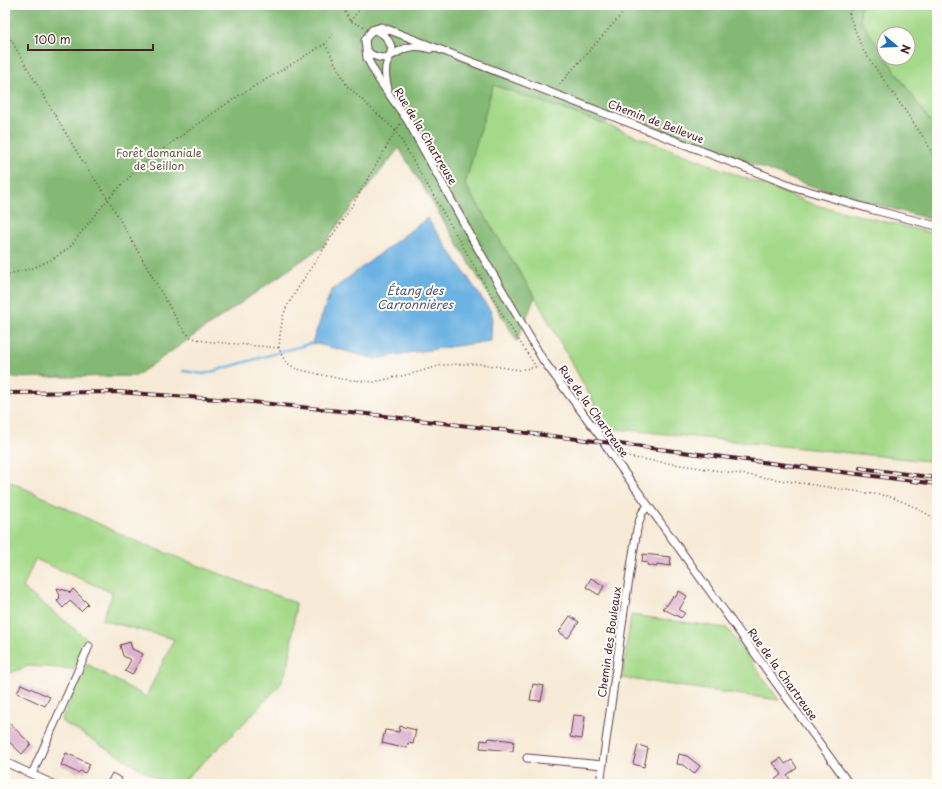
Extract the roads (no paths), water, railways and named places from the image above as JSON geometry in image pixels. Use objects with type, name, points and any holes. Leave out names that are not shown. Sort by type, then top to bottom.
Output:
[{"type":"street","name":"Chemin de Bellevue","points":[[372,30],[381,27],[392,31],[795,187],[870,209],[937,226]]},
{"type":"street","points":[[392,98],[385,73],[386,64],[390,57],[392,48],[387,38],[381,32],[372,30],[365,40],[365,48],[369,54],[383,59],[390,57],[397,52],[410,47],[448,52]]},
{"type":"street","name":"Rue de la Chartreuse","points":[[365,48],[367,58],[379,80],[404,115],[473,240],[543,360],[600,436],[648,506],[849,784]]},
{"type":"street","name":"Chemin des Bouleaux","points":[[600,784],[637,529],[642,513],[648,506]]},
{"type":"street","points":[[32,774],[90,646]]},
{"type":"street","points":[[527,758],[603,765]]},
{"type":"street","points":[[5,762],[53,784]]},
{"type":"water","name":"Étang des Carronnières","points":[[427,218],[492,313],[491,341],[375,359],[312,343],[331,291]]},
{"type":"waterway","points":[[183,371],[204,374],[312,343]]},
{"type":"railway","points":[[5,393],[117,392],[232,400],[350,412],[603,442],[937,484]]},
{"type":"railway","points":[[860,468],[937,478]]},
{"type":"park label","name":"Forêt domaniale de Seillon","points":[[159,158]]}]
